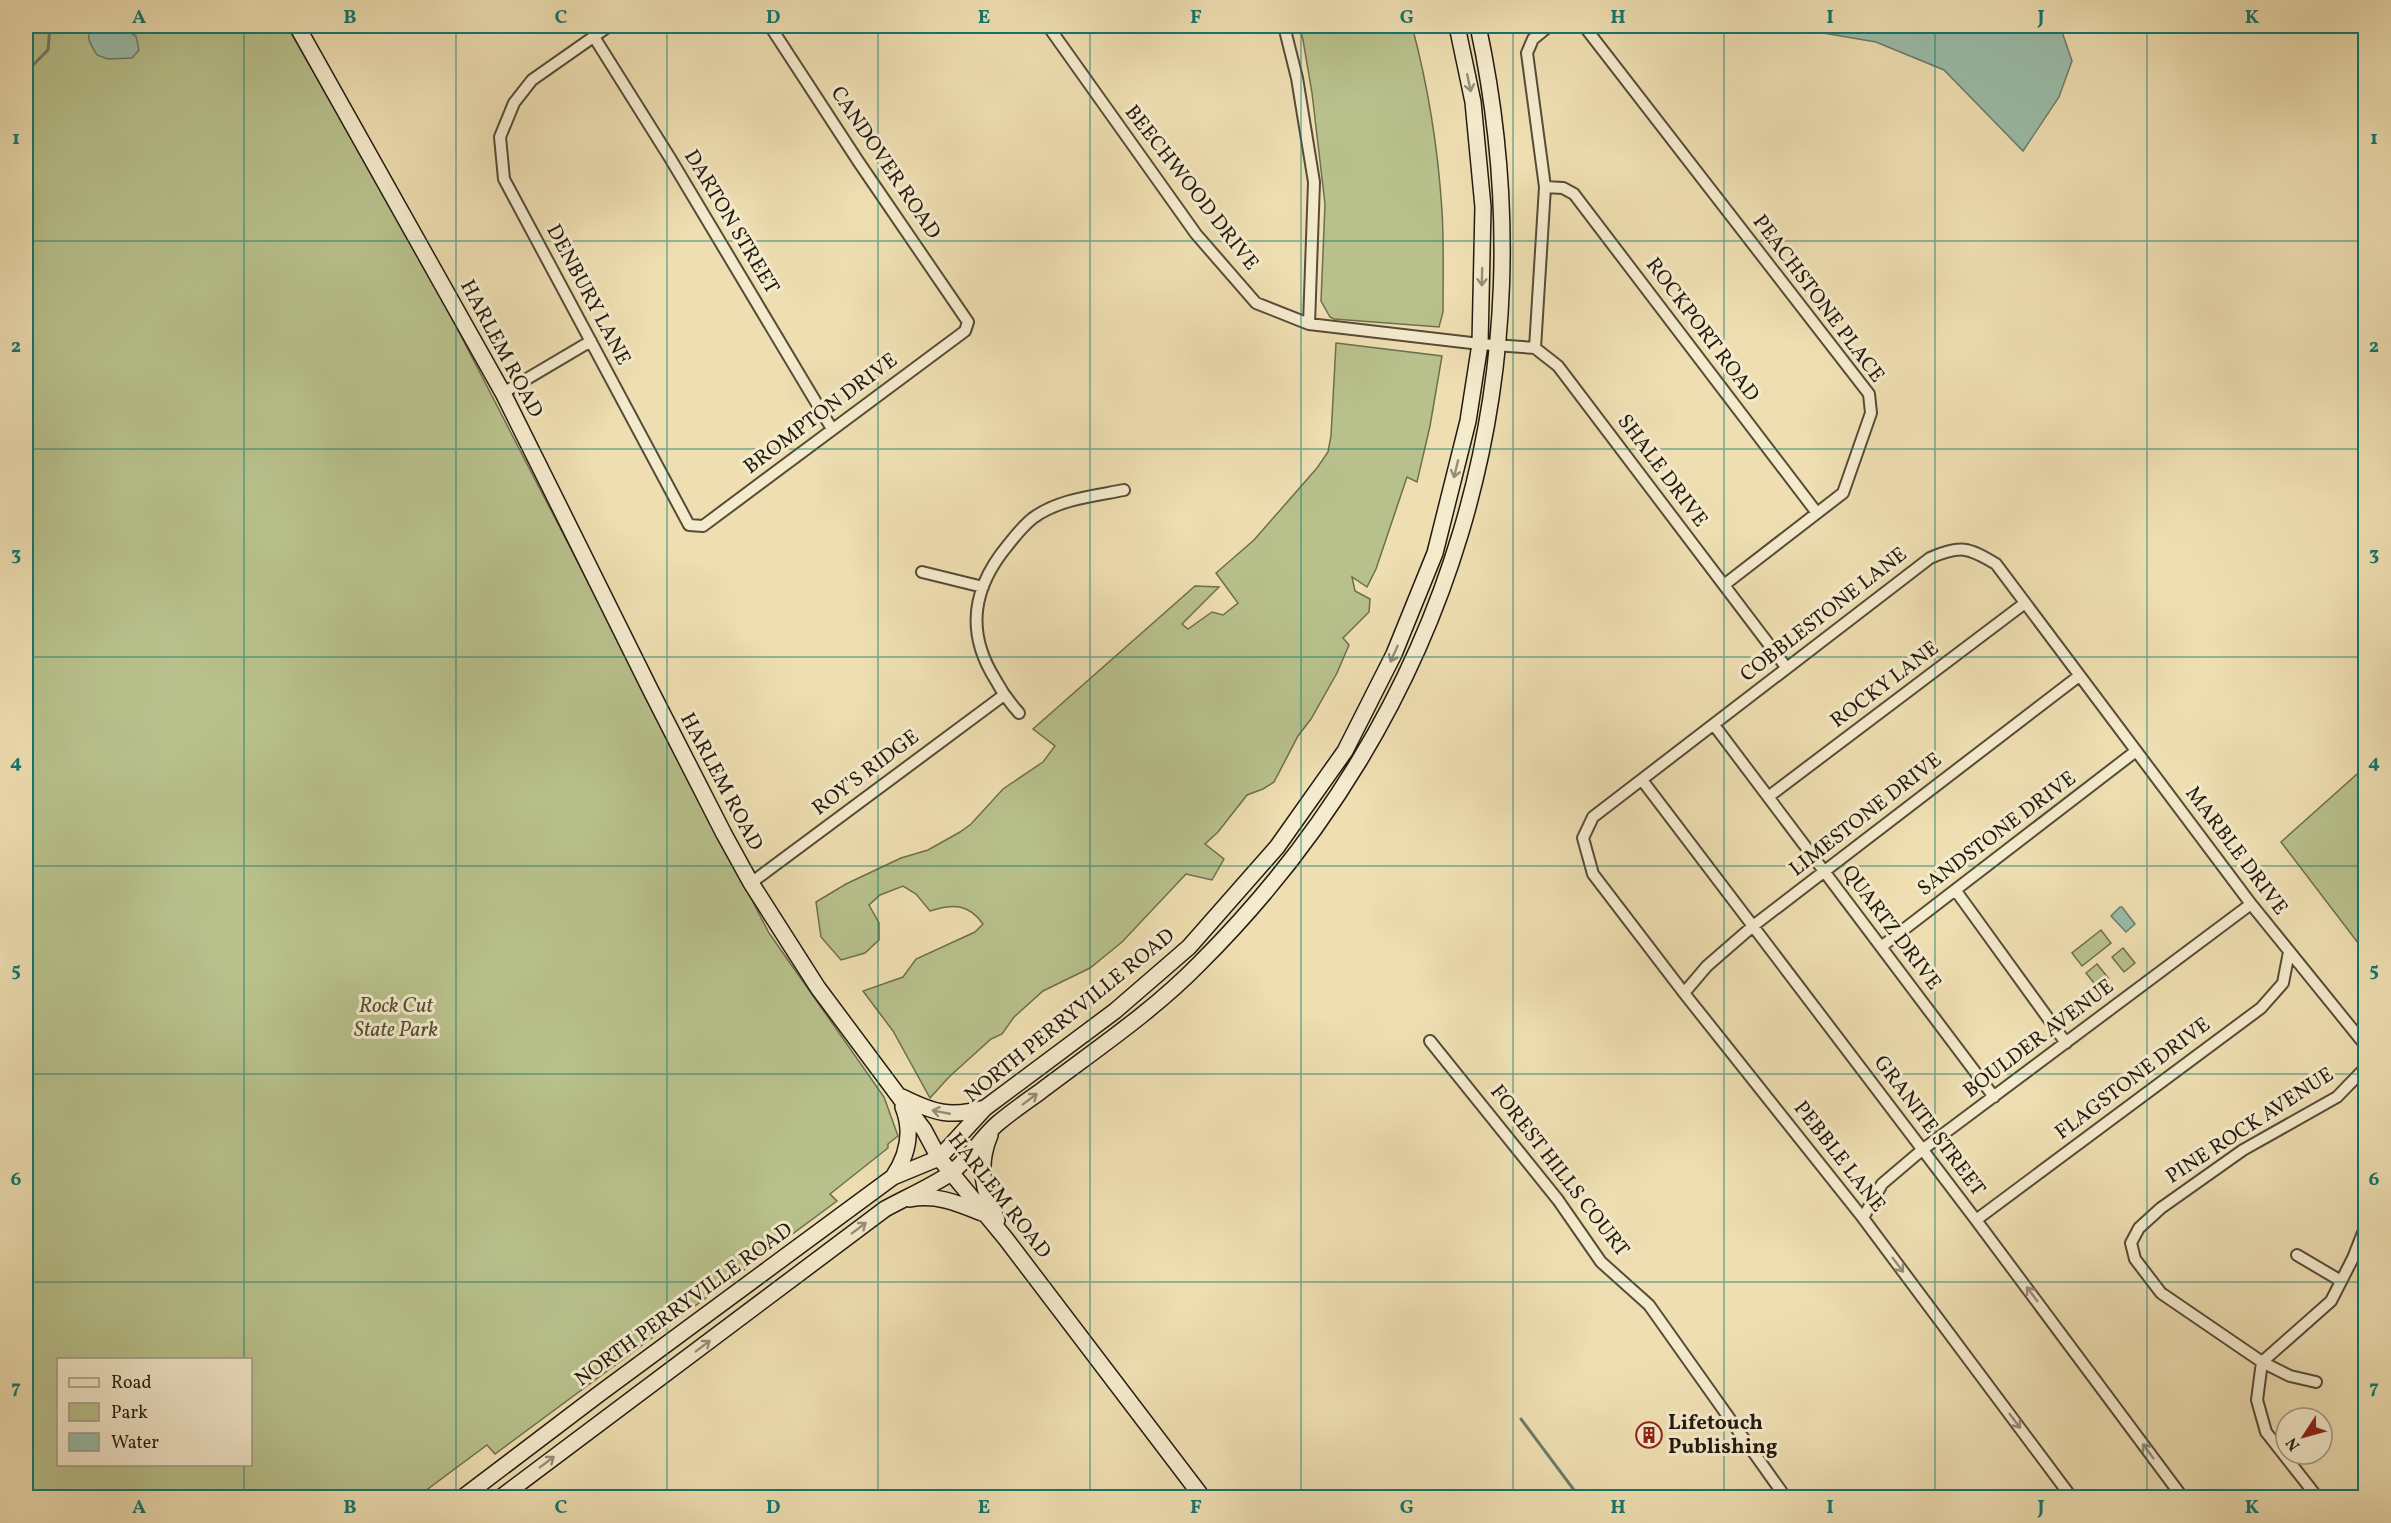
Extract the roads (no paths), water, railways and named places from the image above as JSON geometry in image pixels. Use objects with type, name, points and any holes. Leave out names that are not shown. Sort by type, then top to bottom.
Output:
[{"type":"main road","name":"HARLEM ROAD","points":[[297,26],[503,393],[656,702],[751,883],[818,988],[924,1130],[950,1174],[1006,1239],[1203,1497]]},
{"type":"main road","name":"NORTH PERRYVILLE ROAD","points":[[462,1497],[893,1177],[939,1158],[985,1108],[1115,1011],[1189,947],[1277,847],[1345,751],[1394,654],[1435,553],[1468,421],[1480,344],[1483,207],[1473,102],[1457,26]]},
{"type":"main road","name":"NORTH PERRYVILLE ROAD","points":[[500,1497],[885,1209],[950,1174],[998,1123],[1125,1028],[1198,966],[1278,878],[1315,831],[1350,778],[1399,690],[1430,623],[1469,505],[1482,447],[1499,345],[1503,276],[1503,216],[1497,137],[1478,26]]},
{"type":"main road","points":[[899,1096],[941,1113],[964,1114],[985,1108]]},
{"type":"main road","points":[[893,1177],[901,1164],[909,1138],[907,1117],[899,1096]]},
{"type":"main road","points":[[998,1123],[985,1146],[982,1179],[986,1198],[1006,1239]]},
{"type":"main road","points":[[885,1209],[906,1200],[924,1197],[941,1198],[983,1214],[1006,1239]]},
{"type":"street","name":"DENBURY LANE","points":[[609,26],[532,80],[514,104],[500,137],[504,178],[689,525]]},
{"type":"street","name":"CANDOVER ROAD","points":[[770,26],[858,161],[968,321]]},
{"type":"street","name":"BEECHWOOD DRIVE","points":[[1048,26],[1131,145],[1211,252],[1256,303],[1309,324],[1480,344]]},
{"type":"street","points":[[1284,26],[1297,78],[1314,182],[1309,324]]},
{"type":"street","points":[[1480,344],[1535,348],[1545,187],[1527,53],[1533,39],[1549,26]]},
{"type":"street","name":"PEACHSTONE PLACE","points":[[1584,26],[1869,394],[1871,413],[1844,493],[1725,585]]},
{"type":"street","name":"DARTON STREET","points":[[594,37],[670,158],[832,429]]},
{"type":"street","name":"ROCKPORT ROAD","points":[[1545,187],[1563,188],[1574,194],[1817,513]]},
{"type":"street","name":"BROMPTON DRIVE","points":[[689,525],[703,526],[965,331],[968,321]]},
{"type":"street","points":[[503,393],[591,341]]},
{"type":"street","name":"SHALE DRIVE","points":[[1535,348],[1558,366],[1786,667]]},
{"type":"street","points":[[1019,712],[1004,695],[985,663],[976,637],[975,611],[991,565],[1014,536],[1033,518],[1077,499],[1125,490]]},
{"type":"street","name":"COBBLESTONE LANE","points":[[1583,838],[1593,817],[1930,558],[1951,548],[1975,551],[1996,564],[2079,676]]},
{"type":"street","points":[[922,572],[984,587]]},
{"type":"street","name":"ROCKY LANE","points":[[1768,797],[2025,603]]},
{"type":"street","name":"MARBLE DRIVE","points":[[2079,676],[2251,904],[2366,1046]]},
{"type":"street","name":"LIMESTONE DRIVE","points":[[1684,993],[1707,966],[1753,926],[2079,676]]},
{"type":"street","name":"ROY'S RIDGE","points":[[751,883],[1004,695]]},
{"type":"street","name":"QUARTZ DRIVE","points":[[1714,725],[1994,1097]]},
{"type":"street","name":"SANDSTONE DRIVE","points":[[1881,947],[2136,752]]},
{"type":"street","name":"GRANITE STREET","points":[[1642,780],[2183,1497]]},
{"type":"street","name":"PEBBLE LANE","points":[[1583,838],[1593,874],[1684,993],[1863,1218],[2072,1497]]},
{"type":"street","points":[[1956,891],[2066,1043]]},
{"type":"street","name":"BOULDER AVENUE","points":[[1863,1218],[1882,1184],[1922,1150],[2251,904]]},
{"type":"street","name":"FLAGSTONE DRIVE","points":[[1976,1220],[2261,1008],[2283,984],[2289,951]]},
{"type":"street","name":"FOREST HILLS COURT","points":[[1430,1041],[1558,1200],[1601,1262],[1649,1305],[1786,1497]]},
{"type":"street","name":"PINE ROCK AVENUE","points":[[2262,1362],[2161,1293],[2135,1259],[2131,1243],[2139,1228],[2161,1208],[2243,1150],[2337,1096],[2366,1067]]},
{"type":"street","points":[[2318,1497],[2266,1432],[2257,1400],[2262,1362],[2331,1301],[2353,1258],[2366,1225]]},
{"type":"street","points":[[2297,1256],[2341,1281]]},
{"type":"street","points":[[2262,1362],[2289,1376],[2316,1382]]},
{"type":"water","points":[[93,26],[120,26],[136,36],[139,50],[132,58],[108,59],[97,55],[89,37]]},
{"type":"water","points":[[1782,26],[2060,26],[2072,61],[2059,97],[2023,151],[1944,70],[1876,42]]},
{"type":"water","points":[[2120,907],[2135,924],[2126,932],[2111,916]]},
{"type":"waterway","points":[[26,72],[48,50],[50,26]]},
{"type":"waterway","points":[[1521,1419],[1580,1498]]},
{"type":"place","name":"Lifetouch Publishing","points":[[1649,1435]]},
{"type":"park label","name":"Rock Cut State Park","points":[[396,1018]]}]
